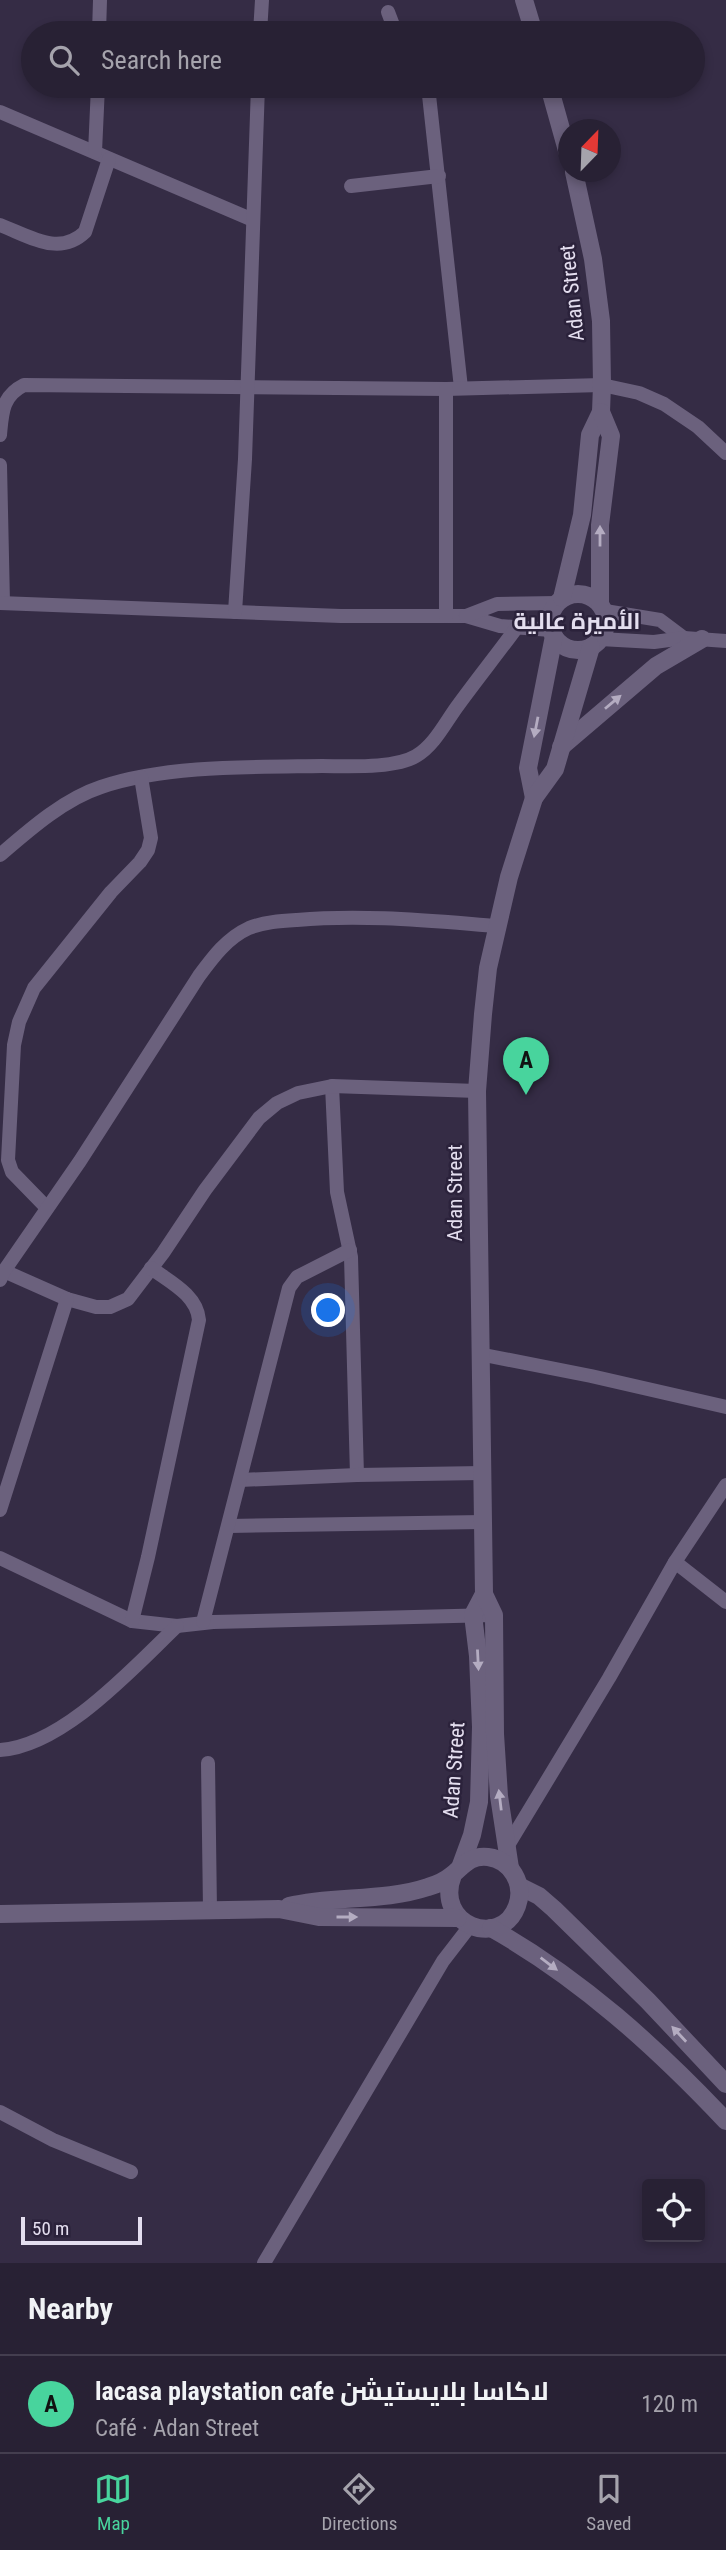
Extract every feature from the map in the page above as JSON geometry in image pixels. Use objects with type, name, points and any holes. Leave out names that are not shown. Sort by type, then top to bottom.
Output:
[{"type":"street","points":[[99,21],[100,0]]},
{"type":"street","points":[[261,21],[262,0]]},
{"type":"street","points":[[524,0],[530,21]]},
{"type":"street","points":[[388,12],[391,21]]},
{"type":"street","points":[[95,152],[97,98]]},
{"type":"street","points":[[236,612],[243,513],[258,98]]},
{"type":"street","points":[[429,98],[439,176],[453,388],[446,616]]},
{"type":"street","points":[[553,98],[559,119]]},
{"type":"street","points":[[0,112],[253,220]]},
{"type":"street","points":[[0,225],[51,244],[66,244],[76,240],[85,232],[109,159]]},
{"type":"street","points":[[351,186],[439,176]]},
{"type":"street","name":"Adan Street","points":[[560,601],[582,515],[590,435],[601,412],[601,321],[593,259],[575,182]]},
{"type":"street","points":[[0,435],[2,413],[7,398],[13,390],[24,385],[453,388],[602,384],[639,393],[664,404],[698,427],[726,453]]},
{"type":"street","name":"Adan Street","points":[[601,412],[611,436],[600,525],[602,608]]},
{"type":"street","points":[[0,465],[1,603],[236,612],[466,616],[500,626],[553,633]]},
{"type":"street","points":[[466,616],[497,604],[560,601],[583,594],[593,597],[602,608],[605,631],[595,643]]},
{"type":"street","points":[[560,601],[551,616],[553,633],[564,646],[577,650],[595,643],[654,642],[684,638],[726,641]]},
{"type":"street","points":[[602,608],[660,620],[684,638]]},
{"type":"street","points":[[0,855],[24,834],[74,800],[99,787],[141,777],[236,767],[352,766],[414,758],[437,736],[517,627]]},
{"type":"street","name":"Adan Street","points":[[534,797],[528,768],[553,633]]},
{"type":"street","points":[[561,747],[656,666],[702,639]]},
{"type":"street","name":"Adan Street","points":[[510,1868],[499,1796],[494,1615],[484,1594],[477,1091],[488,968],[509,877],[534,797],[555,769],[595,643]]},
{"type":"street","points":[[47,1208],[12,1172],[8,1160],[14,1045],[19,1022],[34,988],[148,850],[151,838],[141,777]]},
{"type":"street","points":[[477,1091],[332,1086],[298,1093],[277,1103],[259,1118],[128,1299],[110,1307],[96,1307],[67,1299],[2,1276],[199,976],[217,952],[232,938],[249,928],[268,922],[323,918],[383,918],[497,926]]},
{"type":"street","points":[[332,1086],[337,1192],[350,1250],[357,1475]]},
{"type":"street","points":[[203,1622],[289,1289],[298,1277],[350,1250]]},
{"type":"street","points":[[132,1621],[199,1320],[194,1301],[151,1268]]},
{"type":"street","points":[[0,1510],[67,1299]]},
{"type":"street","points":[[480,1354],[726,1407]]},
{"type":"street","points":[[240,1480],[482,1473]]},
{"type":"street","points":[[507,1847],[675,1562],[726,1485]]},
{"type":"street","points":[[229,1526],[483,1522]]},
{"type":"street","points":[[0,1558],[132,1621],[177,1626],[203,1622],[494,1615]]},
{"type":"street","points":[[675,1562],[726,1602]]},
{"type":"street","name":"Adan Street","points":[[457,1870],[472,1835],[479,1802],[481,1727],[473,1615],[484,1594]]},
{"type":"street","points":[[0,1750],[17,1749],[41,1740],[58,1729],[106,1694],[177,1626]]},
{"type":"street","points":[[208,1763],[210,1910]]},
{"type":"street","points":[[279,1909],[429,1887],[477,1857],[486,1857],[503,1862],[510,1868],[519,1886],[520,1895],[514,1913],[508,1920],[491,1928]]},
{"type":"street","points":[[457,1870],[449,1885],[448,1897],[451,1908],[464,1922]]},
{"type":"street","points":[[519,1886],[539,1896],[554,1909],[648,2001],[726,2084]]},
{"type":"street","points":[[0,1914],[279,1909],[318,1917],[464,1922],[491,1928],[532,1951],[635,2031],[726,2121]]},
{"type":"street","points":[[264,2263],[464,1922]]},
{"type":"street","points":[[0,2112],[53,2140],[131,2172]]},
{"type":"place","name":"lacasa playstation cafe لاكاسا بلايستيشن","points":[[526,1095]]},
{"type":"district","name":"الأميرة عالية","points":[[577,621]]}]
